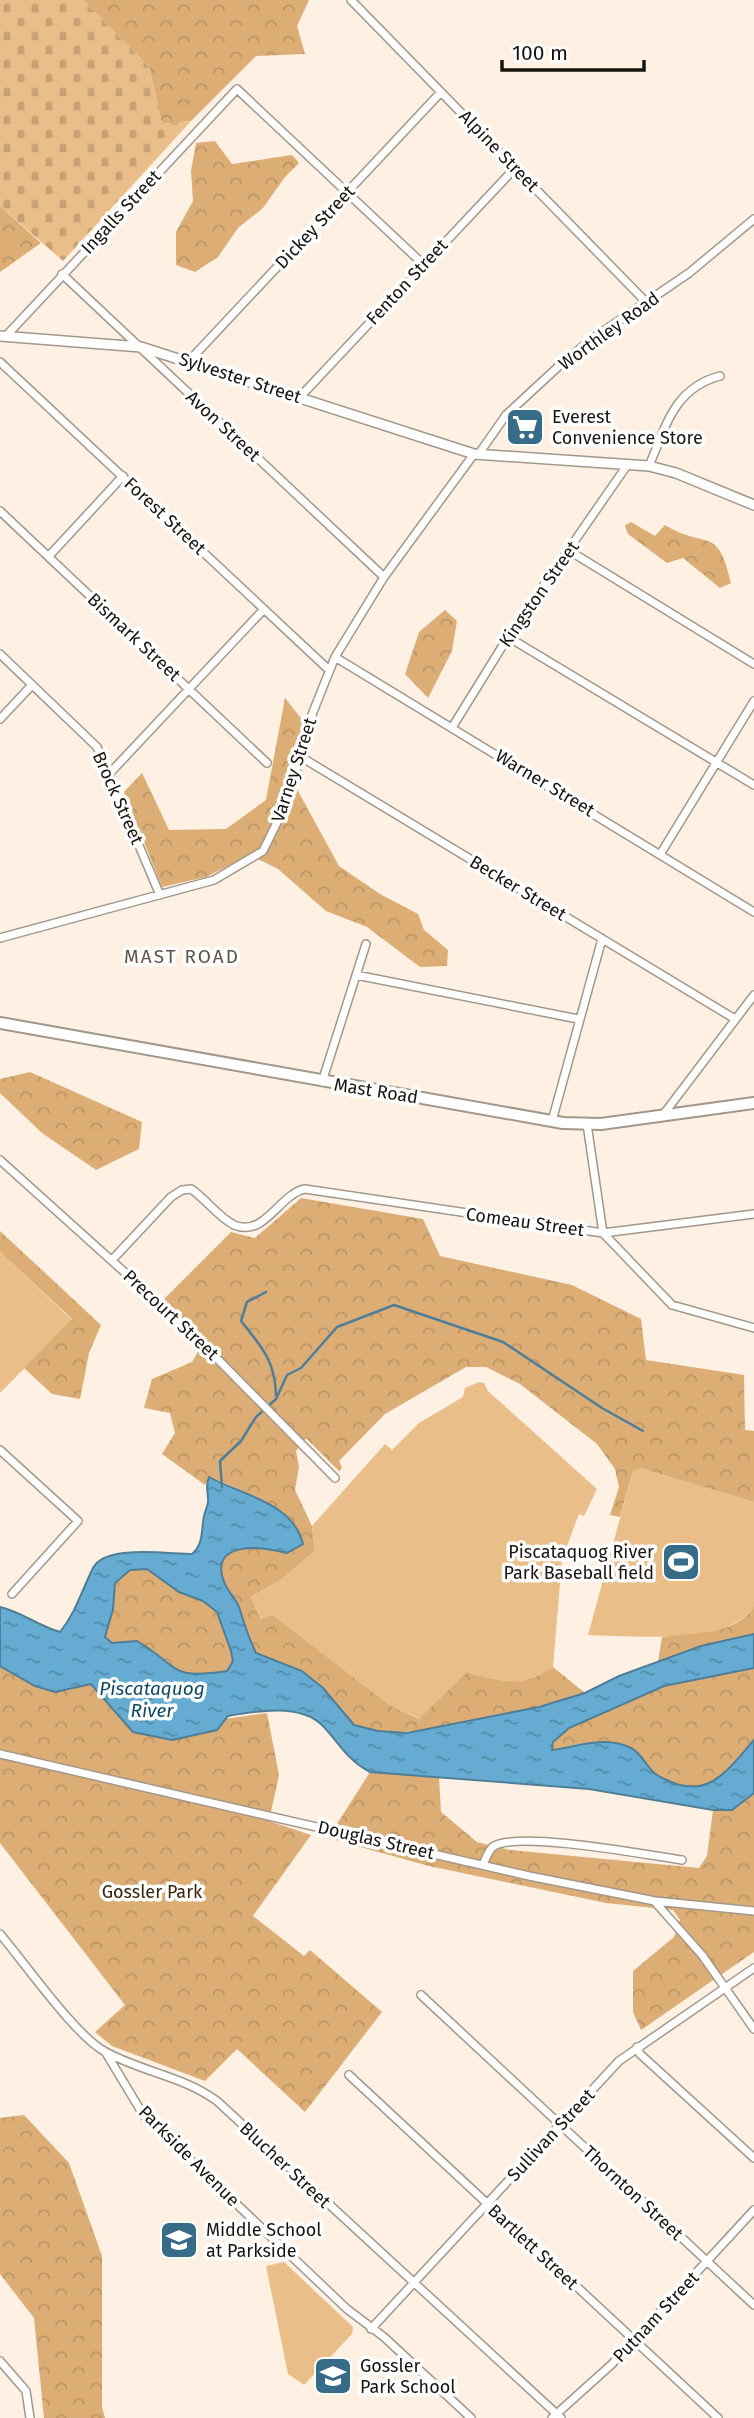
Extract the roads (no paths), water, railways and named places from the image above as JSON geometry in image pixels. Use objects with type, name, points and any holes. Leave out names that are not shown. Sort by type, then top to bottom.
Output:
[{"type":"main road","name":"Mast Road","points":[[0,1023],[552,1121],[587,1124],[754,1102]]},
{"type":"street","name":"Alpine Street","points":[[351,0],[647,303]]},
{"type":"street","name":"Ingalls Street","points":[[3,336],[237,89],[347,192]]},
{"type":"street","name":"Dickey Street","points":[[189,361],[441,92]]},
{"type":"street","name":"Fenton Street","points":[[299,398],[515,168]]},
{"type":"street","points":[[347,192],[423,264]]},
{"type":"street","name":"Worthley Road","points":[[476,455],[506,415],[560,365],[592,339],[689,273],[754,219]]},
{"type":"street","name":"Avon Street","points":[[62,274],[384,577]]},
{"type":"street","name":"Sylvester Street","points":[[3,336],[141,347],[476,455],[649,466],[676,472],[754,505]]},
{"type":"street","name":"Forest Street","points":[[0,362],[329,670]]},
{"type":"street","points":[[649,466],[681,398],[700,381],[720,376]]},
{"type":"street","name":"Varney Street","points":[[0,938],[214,880],[263,851],[288,802],[313,712],[335,657],[384,577],[476,455]]},
{"type":"street","name":"Kingston Street","points":[[453,726],[508,637],[628,464]]},
{"type":"street","points":[[48,556],[123,476]]},
{"type":"street","name":"Bismark Street","points":[[0,511],[267,764]]},
{"type":"street","points":[[568,550],[754,664]]},
{"type":"street","points":[[110,773],[264,609]]},
{"type":"street","points":[[508,637],[754,785]]},
{"type":"street","name":"Brock Street","points":[[0,654],[90,738],[110,773],[159,895]]},
{"type":"street","name":"Warner Street","points":[[335,657],[453,726],[754,912]]},
{"type":"street","points":[[0,719],[32,685]]},
{"type":"street","points":[[661,853],[754,701]]},
{"type":"street","name":"Becker Street","points":[[301,757],[736,1019]]},
{"type":"street","points":[[552,1121],[602,939]]},
{"type":"street","points":[[322,1082],[366,944]]},
{"type":"street","points":[[356,975],[579,1019]]},
{"type":"street","points":[[662,1116],[754,995]]},
{"type":"street","points":[[587,1124],[603,1233],[665,1299],[683,1310],[754,1328]]},
{"type":"street","name":"Precourt Street","points":[[0,1160],[242,1382],[335,1478]]},
{"type":"street","name":"Comeau Street","points":[[112,1260],[171,1197],[182,1190],[191,1189],[223,1217],[245,1227],[260,1224],[296,1191],[315,1190],[603,1233],[754,1214]]},
{"type":"street","points":[[0,1450],[78,1521],[12,1594]]},
{"type":"street","name":"Douglas Street","points":[[0,1754],[483,1865],[655,1901],[754,1911]]},
{"type":"street","points":[[483,1865],[492,1847],[504,1842],[604,1849],[682,1860]]},
{"type":"street","points":[[655,1901],[725,1987],[754,2029]]},
{"type":"street","name":"Blucher Street","points":[[0,1934],[87,2038],[106,2052],[181,2079],[217,2101],[557,2417]]},
{"type":"street","name":"Sullivan Street","points":[[371,2329],[620,2061],[754,1968]]},
{"type":"street","name":"Thornton Street","points":[[421,1996],[754,2305]]},
{"type":"street","points":[[637,2048],[640,2054],[754,2158]]},
{"type":"street","name":"Parkside Avenue","points":[[106,2052],[144,2116],[371,2329],[471,2418]]},
{"type":"street","name":"Bartlett Street","points":[[349,2075],[718,2418]]},
{"type":"street","name":"Putnam Street","points":[[557,2417],[634,2341],[754,2210]]},
{"type":"street","points":[[0,2361],[26,2392],[30,2418]]},
{"type":"water","name":"Piscataquog River","points":[[209,1477],[277,1509],[289,1518],[297,1530],[303,1544],[287,1553],[252,1548],[230,1553],[223,1560],[221,1570],[225,1584],[238,1604],[256,1653],[302,1671],[323,1688],[354,1725],[378,1731],[407,1733],[539,1707],[585,1693],[619,1676],[701,1646],[754,1634],[754,1668],[664,1686],[569,1728],[553,1742],[552,1750],[601,1742],[621,1744],[635,1750],[657,1775],[689,1787],[701,1786],[723,1774],[754,1740],[754,1793],[732,1810],[713,1810],[589,1789],[370,1772],[350,1757],[314,1719],[291,1711],[228,1716],[217,1730],[172,1740],[133,1732],[91,1684],[55,1692],[35,1686],[0,1666],[0,1607],[60,1632],[75,1609],[93,1568],[100,1561],[123,1553],[192,1554],[199,1546],[208,1503]],"holes":[[[147,1569],[179,1592],[203,1601],[217,1612],[233,1661],[227,1671],[194,1674],[184,1672],[137,1641],[112,1643],[105,1637],[113,1609],[115,1583],[130,1570]]]},
{"type":"waterway","points":[[266,1292],[247,1302],[241,1321],[270,1364],[276,1395]]},
{"type":"waterway","points":[[222,1487],[220,1461],[241,1441],[256,1417],[276,1399],[287,1375],[301,1368],[337,1327],[394,1305],[503,1342],[602,1408],[643,1431]]},
{"type":"place","name":"Everest Convenience Store","points":[[525,427]]},
{"type":"place","name":"Piscataquog River Park Baseball field","points":[[681,1562]]},
{"type":"place","name":"Middle School at Parkside","points":[[179,2240]]},
{"type":"place","name":"Gossler Park School","points":[[333,2376]]},
{"type":"district","name":"MAST ROAD","points":[[182,956]]},
{"type":"park label","name":"Gossler Park","points":[[152,1892]]}]
